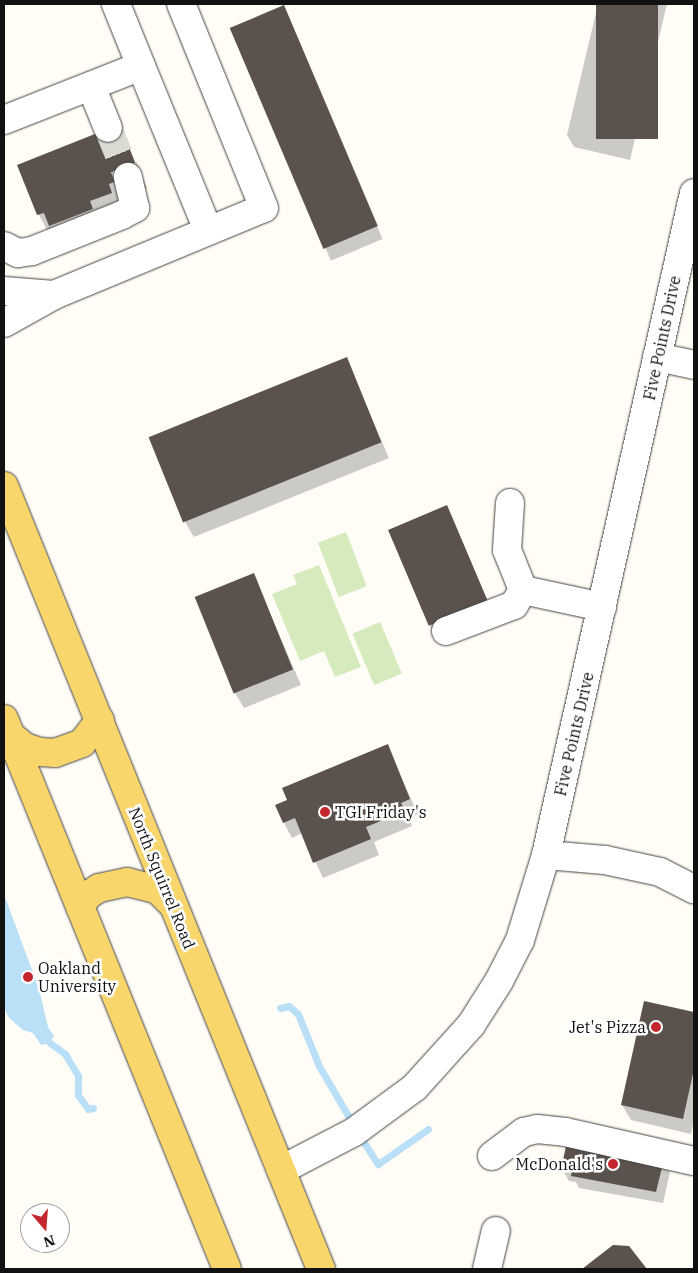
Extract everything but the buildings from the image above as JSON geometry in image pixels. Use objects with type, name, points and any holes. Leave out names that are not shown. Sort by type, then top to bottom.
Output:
[{"type":"main road","name":"North Squirrel Road","points":[[4,486],[321,1269]]},
{"type":"main road","points":[[7,727],[24,747],[40,752],[55,753],[82,743],[100,720]]},
{"type":"main road","points":[[7,727],[227,1269]]},
{"type":"main road","points":[[80,906],[88,895],[99,888],[127,882],[158,890],[173,905]]},
{"type":"street","points":[[116,4],[208,230]]},
{"type":"street","points":[[4,323],[54,294],[264,208],[181,4]]},
{"type":"street","points":[[4,120],[141,66]]},
{"type":"street","points":[[91,86],[108,128]]},
{"type":"street","points":[[4,246],[18,253],[32,251],[122,215],[134,208],[128,177]]},
{"type":"street","name":"Five Points Drive","points":[[281,1170],[332,1144],[402,1098],[452,1048],[495,988],[530,913],[546,855],[694,193]]},
{"type":"street","points":[[4,292],[54,294]]},
{"type":"street","points":[[658,357],[694,365]]},
{"type":"street","points":[[446,632],[514,605],[522,590],[507,550],[510,504]]},
{"type":"street","points":[[522,590],[602,607]]},
{"type":"street","points":[[546,855],[605,860],[660,872],[694,889]]},
{"type":"street","points":[[492,1156],[524,1132],[537,1129],[565,1132],[683,1158],[694,1180]]},
{"type":"street","points":[[487,1269],[496,1231]]},
{"type":"green space","points":[[346,532],[367,586],[339,597],[318,543]]},
{"type":"green space","points":[[319,565],[361,667],[335,677],[324,651],[300,661],[272,594],[297,584],[293,575]]},
{"type":"green space","points":[[380,622],[402,674],[374,685],[352,634]]},
{"type":"water","points":[[4,894],[39,989],[48,1027],[54,1036],[50,1043],[41,1045],[33,1033],[23,1030],[9,1018],[4,1008]]},
{"type":"waterway","points":[[280,1008],[289,1006],[298,1014],[319,1066],[354,1126]]},
{"type":"waterway","points":[[50,1043],[65,1054],[78,1076],[78,1095],[88,1109],[93,1108]]},
{"type":"waterway","points":[[359,1135],[378,1164],[428,1129]]},
{"type":"tunnel","points":[[108,128],[128,177]]},
{"type":"place","name":"TGI Friday's","points":[[325,812]]},
{"type":"place","name":"Oakland University","points":[[28,977]]},
{"type":"place","name":"Jet's Pizza","points":[[656,1027]]},
{"type":"place","name":"McDonald's","points":[[613,1164]]}]
